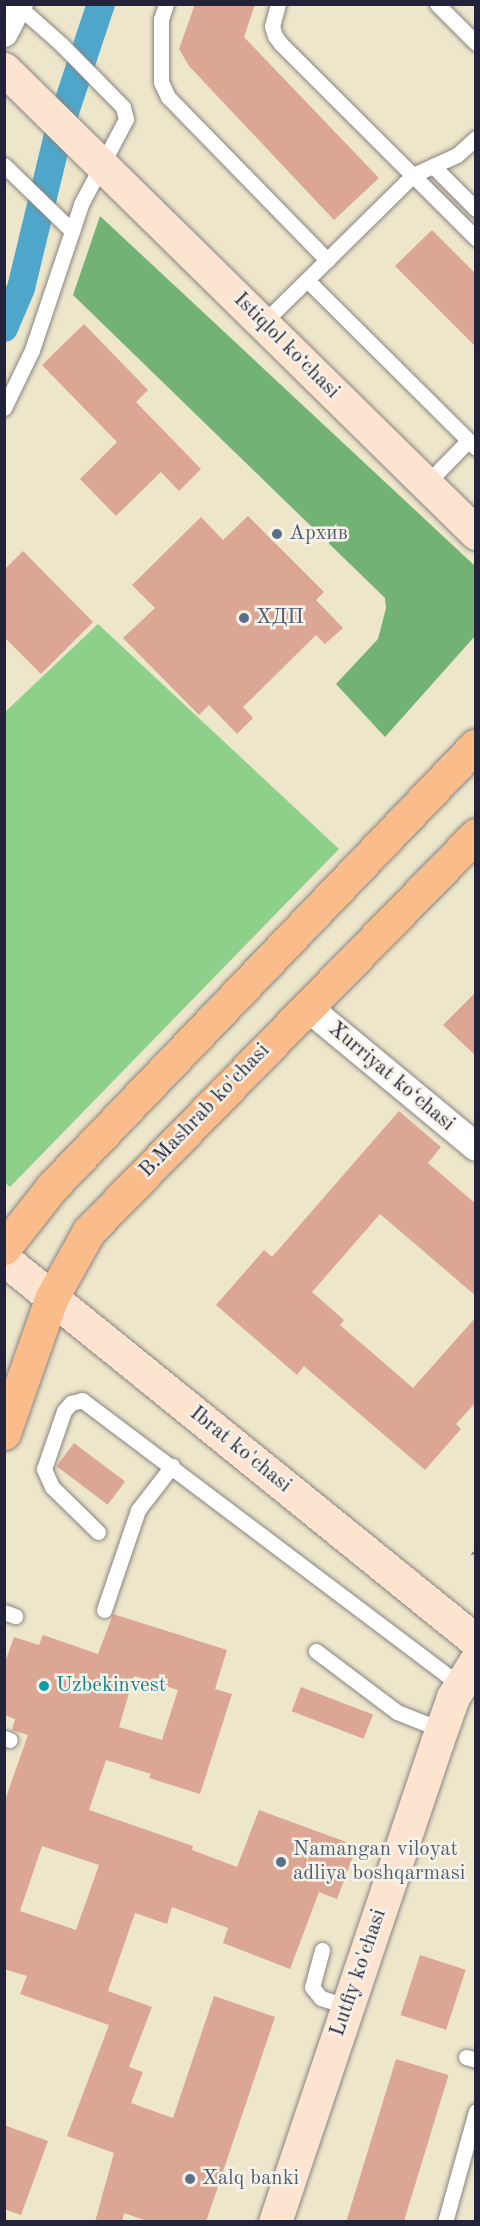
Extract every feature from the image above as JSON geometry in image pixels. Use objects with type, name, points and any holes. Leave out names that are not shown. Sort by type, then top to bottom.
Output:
[{"type":"main road","points":[[4,1248],[52,1187],[476,745]]},
{"type":"main road","name":"B.Mashrab ko'chasi","points":[[4,1433],[52,1297],[89,1231],[476,834]]},
{"type":"street","points":[[4,33],[19,5]]},
{"type":"street","name":"Istiqlol koʻchasi","points":[[4,69],[476,533]]},
{"type":"street","name":"Xurriyat ko‘chasi","points":[[307,1007],[476,1147]]},
{"type":"street","name":"Ibrat ko'chasi","points":[[4,1259],[476,1641]]},
{"type":"street","name":"Lutfiy ko'chasi","points":[[275,2222],[442,1730],[468,1673]]},
{"type":"lane","points":[[166,4],[161,19],[161,82],[168,96],[327,260]]},
{"type":"lane","points":[[278,4],[272,26],[281,44],[476,238]]},
{"type":"lane","points":[[437,4],[476,43]]},
{"type":"lane","points":[[4,408],[32,350],[68,227],[100,162],[126,119],[123,106],[19,5]]},
{"type":"lane","points":[[263,323],[413,176],[458,155],[476,138]]},
{"type":"lane","points":[[6,166],[68,227]]},
{"type":"lane","points":[[433,166],[476,209]]},
{"type":"lane","points":[[307,280],[472,444],[426,484]]},
{"type":"lane","points":[[98,1532],[52,1487],[44,1469],[64,1411],[71,1403],[82,1400],[172,1466],[468,1673]]},
{"type":"lane","points":[[104,1610],[138,1510],[172,1466]]},
{"type":"lane","points":[[316,1651],[397,1712],[442,1730]]},
{"type":"lane","points":[[322,1950],[312,1987],[321,1998],[348,2007]]},
{"type":"lane","points":[[445,2222],[476,2111]]},
{"type":"path","points":[[476,1549],[472,1553],[476,1556]]},
{"type":"green space","points":[[100,216],[475,566],[475,636],[385,737],[336,684],[378,639],[386,608],[385,598],[73,295]]},
{"type":"green space","points":[[98,624],[339,849],[10,1187],[4,1182],[5,712]]},
{"type":"building","points":[[195,4],[255,4],[244,37],[379,178],[334,220],[189,66],[179,49]]},
{"type":"building","points":[[432,230],[476,274],[476,347],[395,266]]},
{"type":"building","points":[[84,324],[148,390],[136,402],[201,469],[179,491],[161,472],[116,516],[80,479],[117,442],[42,365]]},
{"type":"building","points":[[248,516],[324,592],[316,600],[343,628],[325,644],[316,635],[243,707],[253,718],[237,734],[209,705],[199,715],[123,638],[155,608],[132,585],[201,517],[223,540]]},
{"type":"building","points":[[23,551],[93,622],[41,674],[4,637],[4,570]]},
{"type":"building","points":[[476,992],[476,1056],[443,1025]]},
{"type":"building","points":[[399,1111],[441,1147],[428,1163],[476,1204],[476,1296],[380,1214],[312,1292],[344,1320],[340,1325],[413,1388],[476,1317],[476,1402],[456,1424],[461,1429],[425,1470],[304,1366],[297,1375],[216,1305],[264,1250],[272,1257]]},
{"type":"building","points":[[74,1443],[125,1482],[108,1505],[57,1466]]},
{"type":"building","points":[[113,1614],[227,1650],[215,1689],[232,1694],[200,1794],[149,1778],[151,1774],[106,1760],[89,1810],[193,1846],[192,1850],[237,1867],[259,1810],[357,1846],[337,1899],[319,1892],[290,1969],[223,1943],[228,1928],[172,1907],[167,1924],[135,1913],[108,1991],[152,2007],[129,2067],[143,2072],[131,2103],[173,2118],[214,1996],[275,2017],[206,2222],[150,2222],[124,2213],[122,2222],[95,2222],[114,2153],[67,2136],[109,2025],[20,1994],[27,1976],[4,1969],[4,1803],[28,1735],[12,1730],[15,1719],[4,1715],[4,1665],[14,1637],[39,1645],[43,1635],[98,1654]],"holes":[[[134,1676],[178,1690],[162,1740],[119,1727]],[[42,1846],[99,1865],[76,1930],[20,1911]]]},
{"type":"building","points":[[301,1687],[373,1715],[364,1739],[292,1711]]},
{"type":"building","points":[[420,1955],[466,1970],[446,2030],[401,2015]]},
{"type":"building","points":[[396,2059],[449,2075],[404,2222],[346,2222]]},
{"type":"building","points":[[4,2125],[48,2141],[21,2215],[4,2209]]},
{"type":"waterway","points":[[4,328],[21,288],[60,127],[101,4]]},
{"type":"place","name":"Архив","points":[[277,534]]},
{"type":"place","name":"ХДП","points":[[244,618]]},
{"type":"place","name":"Uzbekinvest","points":[[44,1686]]},
{"type":"place","name":"Namangan viloyat adliya boshqarmasi","points":[[281,1862]]},
{"type":"place","name":"Xalq banki","points":[[190,2179]]}]
